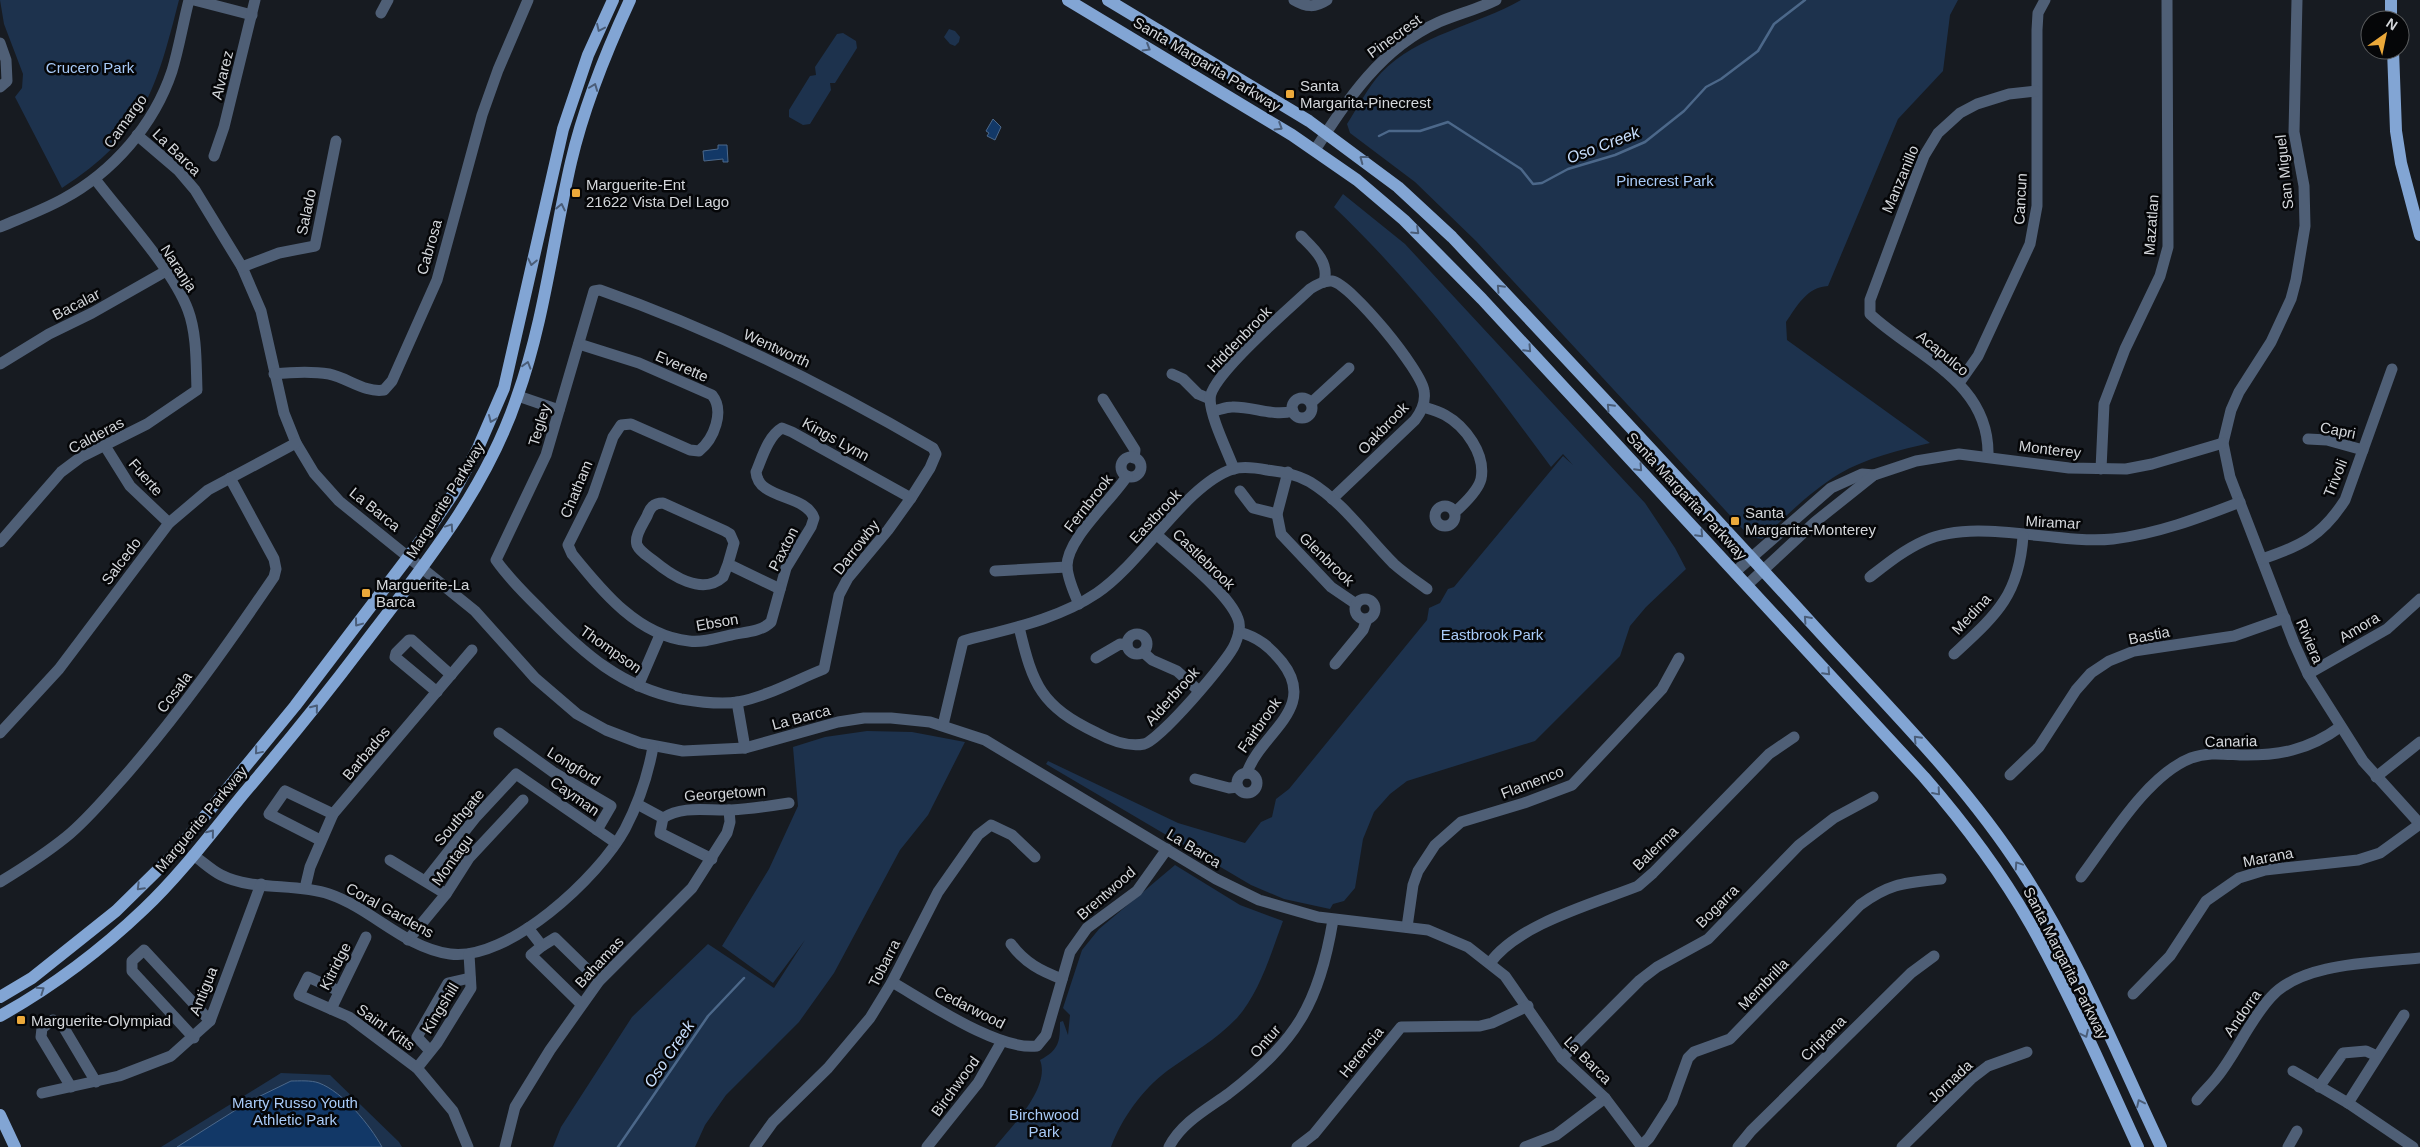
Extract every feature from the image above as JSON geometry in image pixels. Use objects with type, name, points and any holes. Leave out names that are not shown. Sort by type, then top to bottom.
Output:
[{"type":"main road","name":"Marguerite Parkway","points":[[0,997],[32,978],[109,918],[172,855],[295,706],[453,494],[478,448],[504,388],[563,129],[588,55],[613,0]]},
{"type":"main road","name":"Marguerite Parkway","points":[[0,1016],[62,977],[144,909],[193,855],[315,709],[423,567],[454,521],[492,458],[518,396],[530,354],[571,160],[584,113],[630,0]]},
{"type":"main road","name":"Santa Margarita Parkway","points":[[1068,0],[1315,150],[1380,199],[1426,240],[1924,777],[1981,848],[2015,899],[2048,957],[2138,1147]]},
{"type":"main road","name":"Santa Margarita Parkway","points":[[1108,0],[1326,133],[1398,187],[1452,237],[1751,558],[1940,764],[2002,841],[2038,896],[2064,943],[2161,1147]]},
{"type":"main road","points":[[2393,60],[2396,131],[2401,163],[2420,235]]},
{"type":"main road","points":[[0,1115],[14,1147]]},
{"type":"street","name":"Camargo","points":[[0,227],[63,199],[95,179],[112,165],[137,135],[161,98],[172,71],[189,0]]},
{"type":"street","points":[[194,0],[252,15]]},
{"type":"street","name":"Alvarez","points":[[214,156],[224,127],[255,0]]},
{"type":"street","points":[[381,13],[388,0]]},
{"type":"street","name":"Cabrosa","points":[[274,374],[308,372],[330,375],[374,392],[384,390],[392,381],[437,280],[482,115],[498,70],[528,0]]},
{"type":"street","points":[[1294,0],[1305,6],[1320,5],[1327,0]]},
{"type":"street","name":"Pinecrest","points":[[1315,150],[1351,96],[1378,64],[1410,39],[1438,23],[1496,0]]},
{"type":"street","name":"Cancun","points":[[1959,383],[1978,356],[2033,232],[2037,206],[2036,30],[2038,14],[2045,0]]},
{"type":"street","name":"Mazatlan","points":[[2101,469],[2104,404],[2124,349],[2160,276],[2168,247],[2167,0]]},
{"type":"street","name":"San Miguel","points":[[2223,443],[2231,410],[2239,392],[2262,358],[2291,299],[2300,260],[2305,226],[2304,186],[2294,132],[2297,0]]},
{"type":"street","points":[[0,43],[6,60],[7,81],[0,87]]},
{"type":"street","name":"Manzanillo","points":[[1870,314],[1870,300],[1914,182],[1924,156],[1938,133],[1960,113],[1977,104],[2009,94],[2036,91]]},
{"type":"street","name":"La Barca","points":[[137,135],[178,170],[195,190],[242,267],[261,310],[284,413],[296,443],[314,473],[339,501],[423,567],[482,618],[535,678],[577,714],[606,730],[652,747],[683,751],[744,748],[838,722],[864,718],[917,720],[985,740],[1238,891],[1282,909],[1333,920],[1407,927],[1447,937],[1468,947],[1504,976],[1528,1006],[1562,1058],[1605,1098],[1641,1146]]},
{"type":"street","name":"Salado","points":[[242,267],[279,253],[315,246],[336,140]]},
{"type":"street","name":"Naranja","points":[[95,179],[177,287],[188,311],[194,341],[198,390]]},
{"type":"street","points":[[1301,236],[1322,259],[1328,281]]},
{"type":"street","name":"Bacalar","points":[[0,364],[49,334],[92,313],[166,271]]},
{"type":"street","name":"Hiddenbrook","points":[[1210,399],[1213,388],[1230,366],[1310,289],[1328,281]]},
{"type":"street","name":"Oakbrook","points":[[1328,281],[1351,292],[1412,365],[1421,379],[1425,392],[1423,407],[1415,420],[1332,499]]},
{"type":"street","name":"Wentworth","points":[[594,291],[600,290],[644,305],[754,353],[848,398],[933,448],[936,454]]},
{"type":"street","name":"Tegley","points":[[496,560],[546,455],[594,291]]},
{"type":"street","name":"Acapulco","points":[[1870,314],[1959,383],[1973,400],[1983,418],[1986,428],[1988,456]]},
{"type":"street","name":"Everette","points":[[579,344],[639,363],[712,396],[719,403],[720,413],[706,445],[699,451]]},
{"type":"street","points":[[1212,411],[1232,407],[1286,413],[1293,411],[1294,402],[1298,398],[1305,398],[1311,403],[1349,368]]},
{"type":"street","name":"Trivoli","points":[[2262,559],[2296,548],[2316,535],[2334,517],[2345,500],[2392,370]]},
{"type":"street","points":[[1172,374],[1182,379],[1198,394],[1210,399],[1212,411],[1234,469]]},
{"type":"street","name":"Calderas","points":[[0,542],[61,472],[81,457],[147,424],[198,390]]},
{"type":"street","points":[[518,396],[559,410]]},
{"type":"street","name":"Fernbrook","points":[[1067,567],[1069,555],[1075,542],[1127,476],[1121,470],[1121,463],[1128,457],[1134,458],[1135,450],[1103,399]]},
{"type":"street","points":[[1423,407],[1444,414],[1457,423],[1472,442],[1481,460],[1481,480],[1465,503],[1455,512]]},
{"type":"street","name":"Chatham","points":[[640,622],[612,601],[572,554],[568,545],[593,495],[613,437],[621,425],[631,424],[690,450],[699,451]]},
{"type":"street","name":"Kings Lynn","points":[[766,487],[758,481],[756,472],[774,434],[782,428],[911,498]]},
{"type":"street","name":"Capri","points":[[2308,440],[2327,440],[2363,450]]},
{"type":"street","name":"Salcedo","points":[[0,733],[59,669],[169,523],[208,490],[296,443]]},
{"type":"street","name":"Monterey","points":[[1747,585],[1816,522],[1874,475],[1916,461],[1959,454],[1988,456],[2069,468],[2101,469],[2152,464],[2223,443]]},
{"type":"street","name":"Riviera","points":[[2223,443],[2230,477],[2284,618],[2308,674],[2340,727],[2376,777],[2420,824]]},
{"type":"street","name":"Fuerte","points":[[105,446],[130,486],[169,523]]},
{"type":"street","name":"Darrowby","points":[[824,669],[839,595],[848,578],[888,530],[911,498],[930,468],[936,454]]},
{"type":"street","name":"Eastbrook","points":[[942,726],[963,642],[1019,626],[1079,604],[1125,571],[1200,488],[1234,469],[1256,468],[1288,472],[1310,483],[1332,499],[1395,565],[1427,589]]},
{"type":"street","points":[[1240,491],[1253,508],[1277,514],[1288,472]]},
{"type":"street","name":"Monterey","points":[[1735,572],[1831,488],[1862,474],[1874,475]]},
{"type":"street","name":"Cosala","points":[[0,882],[38,859],[67,836],[95,809],[158,738],[215,663],[274,577],[276,569],[274,559],[230,478]]},
{"type":"street","name":"Paxton","points":[[766,487],[805,507],[814,518],[811,527],[786,568],[771,622]]},
{"type":"street","points":[[1831,488],[1841,502]]},
{"type":"street","name":"Miramar","points":[[1870,577],[1903,551],[1925,540],[1951,533],[1982,532],[2022,536],[2111,540],[2182,525],[2240,502]]},
{"type":"street","points":[[658,503],[663,503],[730,534],[734,543],[728,564],[720,579],[710,583],[692,582],[667,572],[643,552],[637,544],[638,536],[650,508],[658,503]]},
{"type":"street","name":"Glenbrook","points":[[1277,514],[1281,534],[1331,588],[1356,604]]},
{"type":"street","name":"Castlebrook","points":[[1157,534],[1216,589],[1233,608],[1239,620],[1239,632]]},
{"type":"street","name":"Medina","points":[[1954,654],[2001,606],[2014,583],[2021,562],[2022,536]]},
{"type":"street","name":"Thompson","points":[[496,560],[506,575],[577,647],[609,670],[638,686],[661,694],[698,702],[737,702],[756,697],[824,669]]},
{"type":"street","points":[[728,564],[780,589]]},
{"type":"street","points":[[995,571],[1067,567],[1079,604]]},
{"type":"street","points":[[1335,664],[1363,630],[1367,619],[1374,614],[1373,602],[1364,599],[1356,604],[1355,611],[1358,616],[1367,619]]},
{"type":"street","name":"Amora","points":[[2308,674],[2387,629],[2420,599]]},
{"type":"street","name":"Bastia","points":[[2010,775],[2039,747],[2076,690],[2091,673],[2109,661],[2134,651],[2234,636],[2284,618]]},
{"type":"street","name":"Ebson","points":[[640,622],[660,635],[690,641],[704,641],[757,630],[771,622]]},
{"type":"street","name":"Alderbrook","points":[[1019,626],[1033,676],[1056,709],[1073,721],[1102,736],[1127,744],[1145,744],[1158,736],[1199,691],[1235,646],[1239,632]]},
{"type":"street","name":"Fairbrook","points":[[1239,632],[1255,637],[1270,648],[1284,664],[1292,680],[1295,697],[1290,712],[1250,762],[1247,773]]},
{"type":"street","points":[[1140,634],[1145,638],[1147,644],[1143,652],[1134,654],[1129,651],[1127,645],[1131,636],[1140,634]]},
{"type":"street","points":[[638,686],[660,635]]},
{"type":"street","points":[[437,692],[395,658],[396,653],[409,640],[412,640],[451,675]]},
{"type":"street","points":[[1096,658],[1120,644],[1127,645]]},
{"type":"street","name":"Barbados","points":[[306,888],[310,867],[320,840],[333,814],[472,650]]},
{"type":"street","points":[[1143,652],[1152,660],[1177,671],[1199,691]]},
{"type":"street","name":"Flamenco","points":[[1407,927],[1413,885],[1418,871],[1436,845],[1460,822],[1524,804],[1572,785],[1662,689],[1679,658]]},
{"type":"street","points":[[737,702],[744,748]]},
{"type":"street","name":"Canaria","points":[[2081,877],[2144,794],[2163,774],[2190,758],[2211,753],[2267,755],[2290,752],[2308,746],[2340,727]]},
{"type":"street","name":"Longford","points":[[498,733],[553,772],[612,806],[597,830]]},
{"type":"street","name":"Balerma","points":[[1490,963],[1499,950],[1519,935],[1638,886],[1653,874],[1769,754],[1794,737]]},
{"type":"street","points":[[2376,777],[2420,742]]},
{"type":"street","name":"Coral Gardens","points":[[193,855],[221,875],[261,884],[306,888],[326,893],[358,906],[423,948],[451,954],[469,954],[486,950],[511,940],[528,928],[587,878],[616,843],[637,804],[650,764],[652,747]]},
{"type":"street","points":[[541,791],[553,772]]},
{"type":"street","name":"Fairbrook","points":[[1247,773],[1255,776],[1258,782],[1256,788],[1248,793],[1242,792],[1238,786],[1239,777],[1247,773]]},
{"type":"street","name":"Cayman","points":[[516,774],[616,843]]},
{"type":"street","name":"Southgate","points":[[426,880],[470,824],[516,774]]},
{"type":"street","name":"Fairbrook","points":[[1195,779],[1230,788],[1238,786]]},
{"type":"street","points":[[320,840],[269,814],[285,791],[333,814]]},
{"type":"street","name":"Bogarra","points":[[1562,1058],[1640,980],[1657,967],[1708,938],[1799,845],[1834,818],[1873,797]]},
{"type":"street","name":"Montagu","points":[[408,940],[446,894],[469,858],[523,800]]},
{"type":"street","points":[[637,804],[663,818],[660,833],[712,859]]},
{"type":"street","name":"Georgetown","points":[[663,818],[673,812],[718,808],[729,810],[789,804]]},
{"type":"street","name":"Bahamas","points":[[505,1147],[515,1107],[530,1080],[581,1004],[599,981],[692,888],[727,833],[729,810]]},
{"type":"street","points":[[470,824],[486,839]]},
{"type":"street","name":"Marana","points":[[2133,994],[2170,956],[2206,901],[2215,892],[2239,878],[2265,870],[2358,860],[2380,852],[2420,824]]},
{"type":"street","name":"Tobarra","points":[[756,1147],[773,1122],[828,1068],[870,1018],[892,982],[924,916],[978,835],[992,825],[1012,835],[1035,857]]},
{"type":"street","name":"Brentwood","points":[[1037,1046],[1046,1035],[1070,952],[1087,928],[1137,890],[1167,849]]},
{"type":"street","points":[[390,860],[426,880],[446,894]]},
{"type":"street","name":"Membrilla","points":[[1641,1146],[1649,1138],[1672,1102],[1688,1058],[1694,1052],[1730,1039],[1860,905],[1879,891],[1898,884],[1941,879]]},
{"type":"street","name":"Antigua","points":[[42,1093],[96,1082],[171,1056],[194,1038],[210,1021],[261,884]]},
{"type":"street","name":"Ontur","points":[[1169,1147],[1186,1124],[1259,1071],[1283,1045],[1310,1004],[1324,963],[1333,920]]},
{"type":"street","points":[[528,928],[542,946]]},
{"type":"street","name":"Kitridge","points":[[331,1009],[366,937]]},
{"type":"street","points":[[581,1004],[532,955],[555,938],[599,981]]},
{"type":"street","points":[[1011,944],[1019,955],[1036,969],[1062,979]]},
{"type":"street","points":[[194,1038],[132,971],[132,961],[144,950],[210,1021]]},
{"type":"street","name":"Kingshill","points":[[417,1068],[470,988],[469,954]]},
{"type":"street","name":"Criptana","points":[[1738,1147],[1751,1131],[1911,973],[1934,956]]},
{"type":"street","name":"Andorra","points":[[2197,1100],[2218,1076],[2272,995],[2287,984],[2299,977],[2327,969],[2420,958]]},
{"type":"street","name":"Saint Kitts","points":[[339,991],[308,977],[299,995],[349,1017],[417,1068],[453,1111],[468,1147]]},
{"type":"street","name":"Kingshill","points":[[430,1051],[417,1038],[448,983],[470,978]]},
{"type":"street","name":"Cedarwood","points":[[892,982],[976,1029],[1025,1048],[1037,1046]]},
{"type":"street","name":"Herencia","points":[[1297,1147],[1314,1134],[1401,1027],[1480,1026],[1492,1023],[1528,1006]]},
{"type":"street","points":[[2348,1103],[2404,1015]]},
{"type":"street","points":[[72,1087],[41,1037],[42,1028],[53,1020],[61,1023],[96,1082]]},
{"type":"street","name":"Birchwood","points":[[927,1147],[978,1083],[1002,1040]]},
{"type":"street","points":[[2318,1087],[2343,1053],[2366,1051],[2378,1056]]},
{"type":"street","name":"Jornada","points":[[1902,1147],[1971,1079],[1988,1066],[2027,1052]]},
{"type":"street","points":[[2293,1071],[2348,1103],[2413,1147]]},
{"type":"street","points":[[1525,1147],[1556,1135],[1605,1098]]},
{"type":"street","points":[[2288,1147],[2298,1131]]},
{"type":"green space","name":"Crucero Park","points":[[0,0],[179,0],[163,60],[143,108],[112,149],[62,188],[15,97],[22,88],[23,74],[4,24]]},
{"type":"green space","name":"Pinecrest Park","points":[[1521,0],[1958,0],[1950,15],[1943,71],[1898,119],[1828,286],[1814,290],[1803,298],[1786,322],[1787,340],[1930,443],[1883,455],[1849,468],[1809,496],[1762,539],[1750,537],[1476,241],[1415,182],[1350,133],[1347,124],[1363,97],[1381,73],[1396,60],[1430,40]]},
{"type":"green space","points":[[949,29],[955,31],[960,37],[959,42],[955,46],[950,44],[944,37]]},
{"type":"green space","points":[[843,33],[856,41],[857,48],[835,83],[830,83],[831,90],[810,124],[803,125],[789,117],[789,110],[810,76],[816,75],[815,67],[837,34]]},
{"type":"green space","name":"Eastbrook Park","points":[[1343,194],[1405,244],[1645,503],[1675,548],[1686,569],[1646,607],[1630,626],[1620,656],[1535,741],[1407,781],[1390,794],[1374,812],[1363,839],[1355,888],[1344,901],[1333,904],[1330,909],[1284,899],[1251,885],[1046,764],[1048,761],[1178,823],[1245,843],[1261,822],[1272,817],[1276,799],[1289,789],[1427,620],[1429,608],[1440,603],[1448,589],[1454,587],[1563,456],[1573,465],[1563,454],[1551,467],[1448,332],[1393,268],[1334,207]]},
{"type":"green space","points":[[867,731],[912,732],[965,742],[928,815],[900,850],[834,973],[799,1022],[726,1095],[705,1125],[695,1147],[553,1147],[561,1127],[632,1017],[708,944],[774,988],[805,940],[773,983],[722,946],[769,869],[798,806],[793,747],[825,737]]},
{"type":"green space","name":"Birchwood Park","points":[[1175,865],[1240,905],[1283,921],[1264,972],[1245,1008],[1221,1033],[1167,1071],[1149,1087],[1127,1115],[1111,1147],[995,1147],[1035,1095],[1042,1071],[1040,1060],[1055,1049],[1060,1035],[1060,1022],[1063,1021],[1068,1035],[1070,1015],[1063,1008],[1082,950],[1099,929]]},
{"type":"green space","name":"Marty Russo Youth Athletic Park","points":[[281,1073],[330,1075],[402,1147],[161,1147]]},
{"type":"shaded area","points":[[993,119],[1001,127],[995,140],[987,136],[989,133],[986,131]]},
{"type":"shaded area","points":[[718,145],[727,145],[728,162],[723,162],[723,159],[704,161],[703,151],[718,149]]},
{"type":"shaded area","name":"Marty Russo Youth Athletic Park","points":[[291,1081],[316,1082],[328,1087],[355,1110],[382,1147],[177,1147],[250,1101]]},
{"type":"waterway","name":"Oso Creek","points":[[1379,136],[1389,131],[1420,131],[1448,122],[1521,169],[1533,184],[1542,183],[1568,169],[1615,155],[1645,142],[1684,111],[1706,87],[1721,79],[1758,51],[1774,24],[1805,0]]},
{"type":"waterway","name":"Oso Creek","points":[[618,1147],[708,1016],[744,978]]},
{"type":"place","name":"Santa Margarita-Pinecrest","points":[[1290,94]]},
{"type":"place","name":"Marguerite-Ent 21622 Vista Del Lago","points":[[576,193]]},
{"type":"place","name":"Santa Margarita-Monterey","points":[[1735,521]]},
{"type":"place","name":"Marguerite-La Barca","points":[[366,593]]},
{"type":"place","name":"Marguerite-Olympiad","points":[[21,1020]]}]
